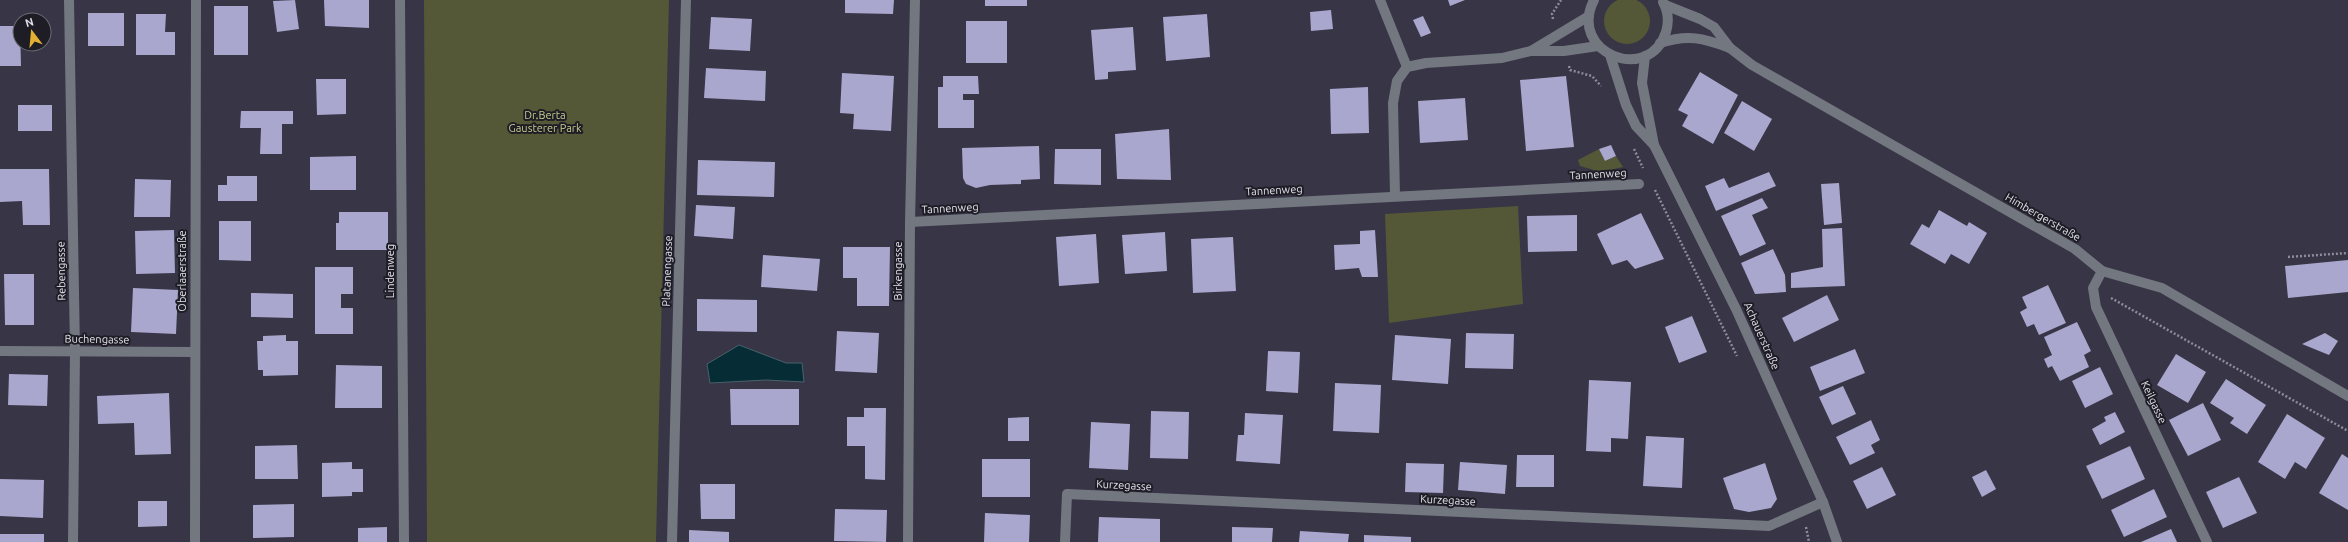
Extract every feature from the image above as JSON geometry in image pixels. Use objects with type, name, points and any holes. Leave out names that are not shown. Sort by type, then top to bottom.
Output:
[{"type":"street","name":"Rebengasse","points":[[69,0],[75,351],[73,542]]},
{"type":"street","name":"Oberlaaerstraße","points":[[195,542],[194,352],[196,0]]},
{"type":"street","name":"Lindenweg","points":[[400,0],[404,542]]},
{"type":"street","name":"Platanengasse","points":[[672,542],[686,0]]},
{"type":"street","name":"Birkengasse","points":[[908,542],[910,222],[915,0]]},
{"type":"street","points":[[1380,0],[1407,67]]},
{"type":"street","points":[[1593,0],[1588,16],[1591,34],[1598,46],[1610,55],[1624,60],[1644,56],[1660,43],[1667,28],[1664,3]]},
{"type":"street","name":"Himbergerstraße","points":[[1664,3],[1714,27],[1730,48],[1752,65],[2075,249],[2102,271],[2162,288],[2348,396]]},
{"type":"street","points":[[1395,195],[1393,103],[1397,81],[1407,67],[1426,63],[1502,58],[1531,50],[1558,34],[1573,28],[1588,16]]},
{"type":"street","name":"Himbergerstraße","points":[[1660,43],[1688,37],[1706,39],[1730,48]]},
{"type":"street","points":[[1531,50],[1564,51],[1598,46]]},
{"type":"street","name":"Achauerstraße","points":[[1610,55],[1626,105],[1636,126],[1654,146],[1736,309],[1823,502],[1837,542]]},
{"type":"street","name":"Achauerstraße","points":[[1644,56],[1642,83],[1654,146]]},
{"type":"street","name":"Tannenweg","points":[[910,222],[1395,195],[1639,184]]},
{"type":"street","points":[[2093,288],[2102,271]]},
{"type":"street","name":"Keilgasse","points":[[2093,288],[2096,307],[2207,542]]},
{"type":"street","name":"Buchengasse","points":[[0,350],[194,352]]},
{"type":"street","name":"Kurzegasse","points":[[1065,542],[1067,494],[1769,526],[1823,502]]},
{"type":"path","points":[[1558,34],[1552,14],[1561,0]]},
{"type":"path","points":[[1564,51],[1570,70],[1592,76],[1603,88]]},
{"type":"path","points":[[1631,144],[1647,175]]},
{"type":"path","points":[[1653,188],[1739,360]]},
{"type":"path","points":[[2288,257],[2348,253]]},
{"type":"path","points":[[2093,288],[2348,431]]},
{"type":"path","points":[[1804,511],[1809,542]]},
{"type":"green space","points":[[1627,-2],[1640,2],[1646,8],[1650,21],[1646,34],[1640,40],[1627,44],[1614,40],[1608,34],[1604,21],[1608,8],[1614,2]]},
{"type":"green space","name":"Dr.Berta Gausterer Park","points":[[424,0],[669,0],[656,542],[427,542]]},
{"type":"green space","points":[[1599,149],[1605,161],[1616,156],[1623,167],[1601,172],[1580,166],[1578,160]]},
{"type":"green space","points":[[1518,206],[1523,304],[1389,323],[1385,214]]},
{"type":"water","points":[[739,345],[786,363],[802,363],[804,382],[766,380],[710,383],[707,364]]},
{"type":"building","points":[[295,0],[299,29],[277,32],[273,1]]},
{"type":"building","points":[[324,0],[369,0],[369,28],[325,26]]},
{"type":"building","points":[[845,0],[894,0],[893,14],[845,13]]},
{"type":"building","points":[[985,0],[1027,0],[1027,6],[985,6]]},
{"type":"building","points":[[1448,0],[1465,0],[1450,6]]},
{"type":"building","points":[[214,6],[248,6],[248,55],[214,55]]},
{"type":"building","points":[[1331,10],[1333,29],[1311,31],[1310,12]]},
{"type":"building","points":[[88,13],[124,13],[124,46],[88,46]]},
{"type":"building","points":[[136,14],[166,14],[165,32],[175,32],[175,55],[136,55]]},
{"type":"building","points":[[1207,14],[1210,57],[1166,61],[1163,17]]},
{"type":"building","points":[[1423,16],[1431,33],[1421,37],[1413,20]]},
{"type":"building","points":[[711,17],[752,19],[750,51],[709,49]]},
{"type":"building","points":[[966,21],[1007,21],[1007,63],[966,63]]},
{"type":"building","points":[[0,26],[12,26],[12,52],[21,52],[21,66],[0,66]]},
{"type":"building","points":[[1133,27],[1136,70],[1108,72],[1108,79],[1095,80],[1091,30]]},
{"type":"building","points":[[706,68],[766,71],[765,101],[704,98]]},
{"type":"building","points":[[1700,72],[1738,95],[1713,144],[1682,126],[1688,115],[1678,110]]},
{"type":"building","points":[[842,73],[894,76],[891,131],[853,129],[854,114],[840,113]]},
{"type":"building","points":[[943,76],[978,76],[979,94],[963,94],[963,100],[974,100],[974,128],[938,128],[938,87],[943,87]]},
{"type":"building","points":[[1566,76],[1574,147],[1526,151],[1520,80]]},
{"type":"building","points":[[316,79],[346,79],[346,114],[317,115]]},
{"type":"building","points":[[1368,87],[1369,133],[1331,134],[1330,89]]},
{"type":"building","points":[[1465,98],[1468,140],[1420,143],[1418,101]]},
{"type":"building","points":[[1742,101],[1772,119],[1754,151],[1724,133]]},
{"type":"building","points":[[18,105],[52,105],[52,131],[18,131]]},
{"type":"building","points":[[241,111],[293,111],[293,124],[282,124],[282,154],[260,154],[261,128],[240,128]]},
{"type":"building","points":[[1169,129],[1171,180],[1117,179],[1115,134]]},
{"type":"building","points":[[1611,145],[1616,156],[1605,161],[1599,149]]},
{"type":"building","points":[[1039,146],[1040,179],[1021,180],[1021,184],[990,185],[976,188],[966,184],[963,178],[962,148]]},
{"type":"building","points":[[1055,149],[1101,149],[1101,185],[1054,184]]},
{"type":"building","points":[[356,156],[356,190],[310,190],[310,157]]},
{"type":"building","points":[[698,160],[775,162],[774,197],[697,195]]},
{"type":"building","points":[[0,169],[49,169],[50,225],[23,225],[22,201],[0,202]]},
{"type":"building","points":[[1769,172],[1776,186],[1716,211],[1705,186],[1724,178],[1729,188]]},
{"type":"building","points":[[227,176],[257,176],[257,201],[218,201],[218,185],[227,185]]},
{"type":"building","points":[[135,179],[171,180],[170,217],[134,217]]},
{"type":"building","points":[[1839,183],[1842,223],[1824,225],[1821,184]]},
{"type":"building","points":[[1762,198],[1768,208],[1752,215],[1766,244],[1740,256],[1721,216]]},
{"type":"building","points":[[696,205],[735,207],[733,239],[694,236]]},
{"type":"building","points":[[1939,210],[1967,226],[1969,222],[1987,233],[1969,264],[1951,254],[1945,264],[1910,244],[1922,224],[1929,228]]},
{"type":"building","points":[[339,212],[388,212],[388,250],[336,250],[336,223],[339,223]]},
{"type":"building","points":[[1641,213],[1664,259],[1635,269],[1627,260],[1612,265],[1597,234]]},
{"type":"building","points":[[1577,215],[1577,251],[1528,252],[1527,216]]},
{"type":"building","points":[[219,221],[251,221],[251,261],[219,260]]},
{"type":"building","points":[[1842,228],[1845,286],[1791,288],[1791,273],[1823,267],[1822,229]]},
{"type":"building","points":[[174,230],[175,273],[136,274],[135,231]]},
{"type":"building","points":[[1375,230],[1378,277],[1362,277],[1359,268],[1335,270],[1334,245],[1360,244],[1360,231]]},
{"type":"building","points":[[1165,232],[1167,271],[1125,274],[1122,235]]},
{"type":"building","points":[[1096,234],[1099,283],[1059,286],[1056,237]]},
{"type":"building","points":[[1233,237],[1236,291],[1193,293],[1191,239]]},
{"type":"building","points":[[843,247],[890,247],[889,306],[857,306],[857,278],[843,278]]},
{"type":"building","points":[[1773,249],[1785,275],[1786,292],[1755,294],[1741,263]]},
{"type":"building","points":[[763,255],[820,259],[817,291],[761,287]]},
{"type":"building","points":[[2348,260],[2348,292],[2288,298],[2285,266]]},
{"type":"building","points":[[315,267],[353,267],[353,294],[341,294],[341,308],[353,308],[353,334],[315,334]]},
{"type":"building","points":[[4,274],[34,274],[34,325],[5,325]]},
{"type":"building","points":[[2048,285],[2066,323],[2039,335],[2034,324],[2027,327],[2020,312],[2027,308],[2022,297]]},
{"type":"building","points":[[133,288],[178,290],[176,334],[131,332]]},
{"type":"building","points":[[251,293],[293,294],[293,318],[251,317]]},
{"type":"building","points":[[1827,295],[1839,320],[1794,342],[1782,318]]},
{"type":"building","points":[[697,299],[757,300],[757,332],[697,331]]},
{"type":"building","points":[[1692,316],[1707,352],[1679,363],[1665,327]]},
{"type":"building","points":[[2077,322],[2091,351],[2084,355],[2089,367],[2060,381],[2052,366],[2048,368],[2044,359],[2052,355],[2044,337]]},
{"type":"building","points":[[837,331],[879,333],[877,373],[835,371]]},
{"type":"building","points":[[1466,333],[1514,334],[1513,369],[1465,368]]},
{"type":"building","points":[[2325,333],[2338,341],[2329,355],[2302,344]]},
{"type":"building","points":[[286,335],[286,341],[298,341],[298,375],[263,376],[263,370],[258,370],[257,341],[263,341],[263,336]]},
{"type":"building","points":[[1395,335],[1451,339],[1448,384],[1392,380]]},
{"type":"building","points":[[1855,349],[1865,373],[1820,391],[1810,367]]},
{"type":"building","points":[[1268,351],[1300,352],[1298,393],[1266,391]]},
{"type":"building","points":[[2176,354],[2206,372],[2188,403],[2157,385]]},
{"type":"building","points":[[336,365],[382,366],[382,408],[335,408]]},
{"type":"building","points":[[2100,367],[2113,394],[2085,408],[2072,381]]},
{"type":"building","points":[[9,374],[48,375],[47,406],[8,405]]},
{"type":"building","points":[[2226,379],[2266,405],[2247,434],[2230,423],[2234,418],[2210,403]]},
{"type":"building","points":[[1589,380],[1631,382],[1628,439],[1611,438],[1611,452],[1586,451]]},
{"type":"building","points":[[1335,383],[1381,385],[1379,433],[1333,431]]},
{"type":"building","points":[[1843,386],[1856,414],[1832,425],[1819,397]]},
{"type":"building","points":[[730,389],[799,389],[799,425],[731,425]]},
{"type":"building","points":[[169,393],[171,454],[135,455],[134,423],[98,424],[97,396]]},
{"type":"building","points":[[2203,403],[2221,440],[2188,456],[2169,420]]},
{"type":"building","points":[[864,408],[886,408],[885,480],[865,479],[865,446],[847,446],[847,417],[864,417]]},
{"type":"building","points":[[1151,411],[1189,412],[1188,459],[1150,458]]},
{"type":"building","points":[[2115,412],[2125,432],[2100,445],[2092,429],[2106,421],[2104,417]]},
{"type":"building","points":[[1245,413],[1283,415],[1280,464],[1236,461],[1238,435],[1244,435]]},
{"type":"building","points":[[2287,414],[2325,438],[2306,469],[2295,462],[2285,479],[2258,462]]},
{"type":"building","points":[[1029,417],[1029,441],[1008,441],[1008,418]]},
{"type":"building","points":[[1871,420],[1880,440],[1871,445],[1875,453],[1850,465],[1836,437]]},
{"type":"building","points":[[1091,422],[1130,424],[1128,470],[1089,468]]},
{"type":"building","points":[[1646,436],[1684,438],[1682,488],[1643,486]]},
{"type":"building","points":[[297,445],[298,479],[255,479],[255,446]]},
{"type":"building","points":[[2130,446],[2145,479],[2102,499],[2086,466]]},
{"type":"building","points":[[2342,454],[2348,458],[2348,510],[2319,493]]},
{"type":"building","points":[[1517,455],[1554,455],[1554,487],[1516,487]]},
{"type":"building","points":[[982,459],[1030,459],[1030,497],[982,497]]},
{"type":"building","points":[[352,462],[352,469],[363,469],[363,492],[352,492],[352,496],[322,497],[322,463]]},
{"type":"building","points":[[1460,462],[1507,465],[1505,494],[1458,490]]},
{"type":"building","points":[[1406,463],[1444,464],[1443,493],[1405,492]]},
{"type":"building","points":[[1765,463],[1777,499],[1771,508],[1749,512],[1734,509],[1723,478]]},
{"type":"building","points":[[1882,467],[1896,495],[1867,509],[1853,481]]},
{"type":"building","points":[[1986,470],[1996,489],[1982,497],[1972,477]]},
{"type":"building","points":[[2239,477],[2257,513],[2223,528],[2206,492]]},
{"type":"building","points":[[0,479],[44,480],[43,518],[0,516]]},
{"type":"building","points":[[700,484],[735,484],[735,519],[701,519]]},
{"type":"building","points":[[2154,489],[2167,517],[2124,537],[2111,510]]},
{"type":"building","points":[[138,501],[167,501],[167,526],[138,527]]},
{"type":"building","points":[[294,504],[294,537],[253,538],[253,505]]},
{"type":"building","points":[[835,509],[887,510],[886,542],[834,541]]},
{"type":"building","points":[[985,513],[1030,515],[1029,542],[984,542]]},
{"type":"building","points":[[1099,517],[1160,519],[1160,542],[1098,542]]},
{"type":"building","points":[[387,527],[387,542],[358,542],[358,528]]},
{"type":"building","points":[[1232,527],[1273,528],[1272,542],[1232,542]]},
{"type":"building","points":[[2171,529],[2177,542],[2141,542]]},
{"type":"building","points":[[689,530],[729,532],[729,542],[689,542]]},
{"type":"building","points":[[1300,531],[1349,534],[1348,542],[1299,542]]},
{"type":"building","points":[[0,534],[44,534],[44,542],[0,542]]},
{"type":"building","points":[[1364,535],[1411,537],[1411,542],[1364,542]]}]
